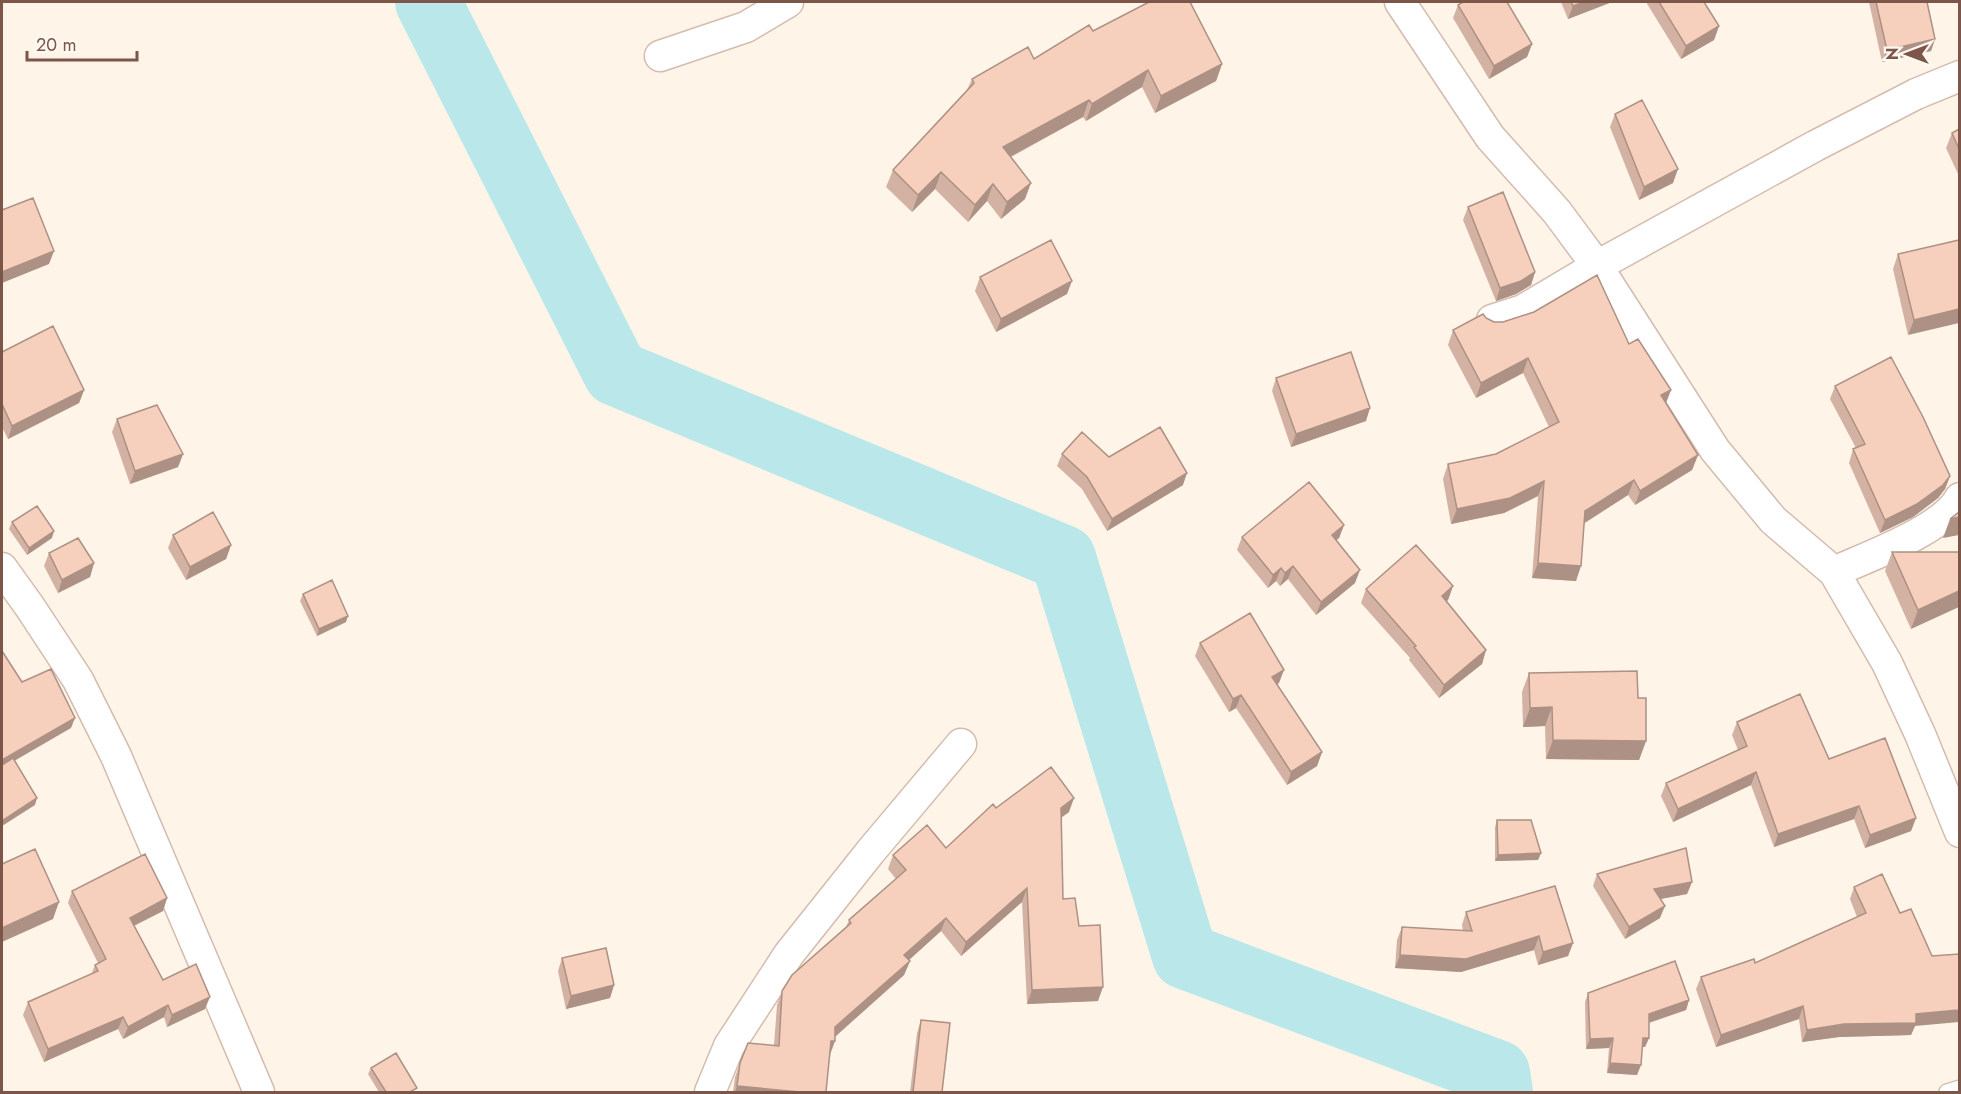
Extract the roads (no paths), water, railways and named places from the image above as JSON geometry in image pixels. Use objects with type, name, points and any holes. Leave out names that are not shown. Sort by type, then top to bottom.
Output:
[{"type":"street","points":[[660,56],[746,27],[787,2]]},
{"type":"street","points":[[1400,2],[1490,137],[1557,212],[1598,266],[1617,300],[1715,450],[1773,520],[1834,572],[1887,663],[1920,734],[1959,832]]},
{"type":"street","points":[[1492,320],[1523,310],[1815,146],[1916,94],[1959,76]]},
{"type":"street","points":[[1834,572],[1926,529],[1956,505],[1959,498]]},
{"type":"street","points":[[2,568],[78,680],[116,756],[259,1092]]},
{"type":"street","points":[[710,1092],[729,1046],[789,954],[871,851],[961,744]]},
{"type":"lane","points":[[1947,1092],[1959,1088]]},
{"type":"waterway","points":[[428,2],[616,373],[1063,558],[1185,956],[1497,1073],[1500,1092]]}]
